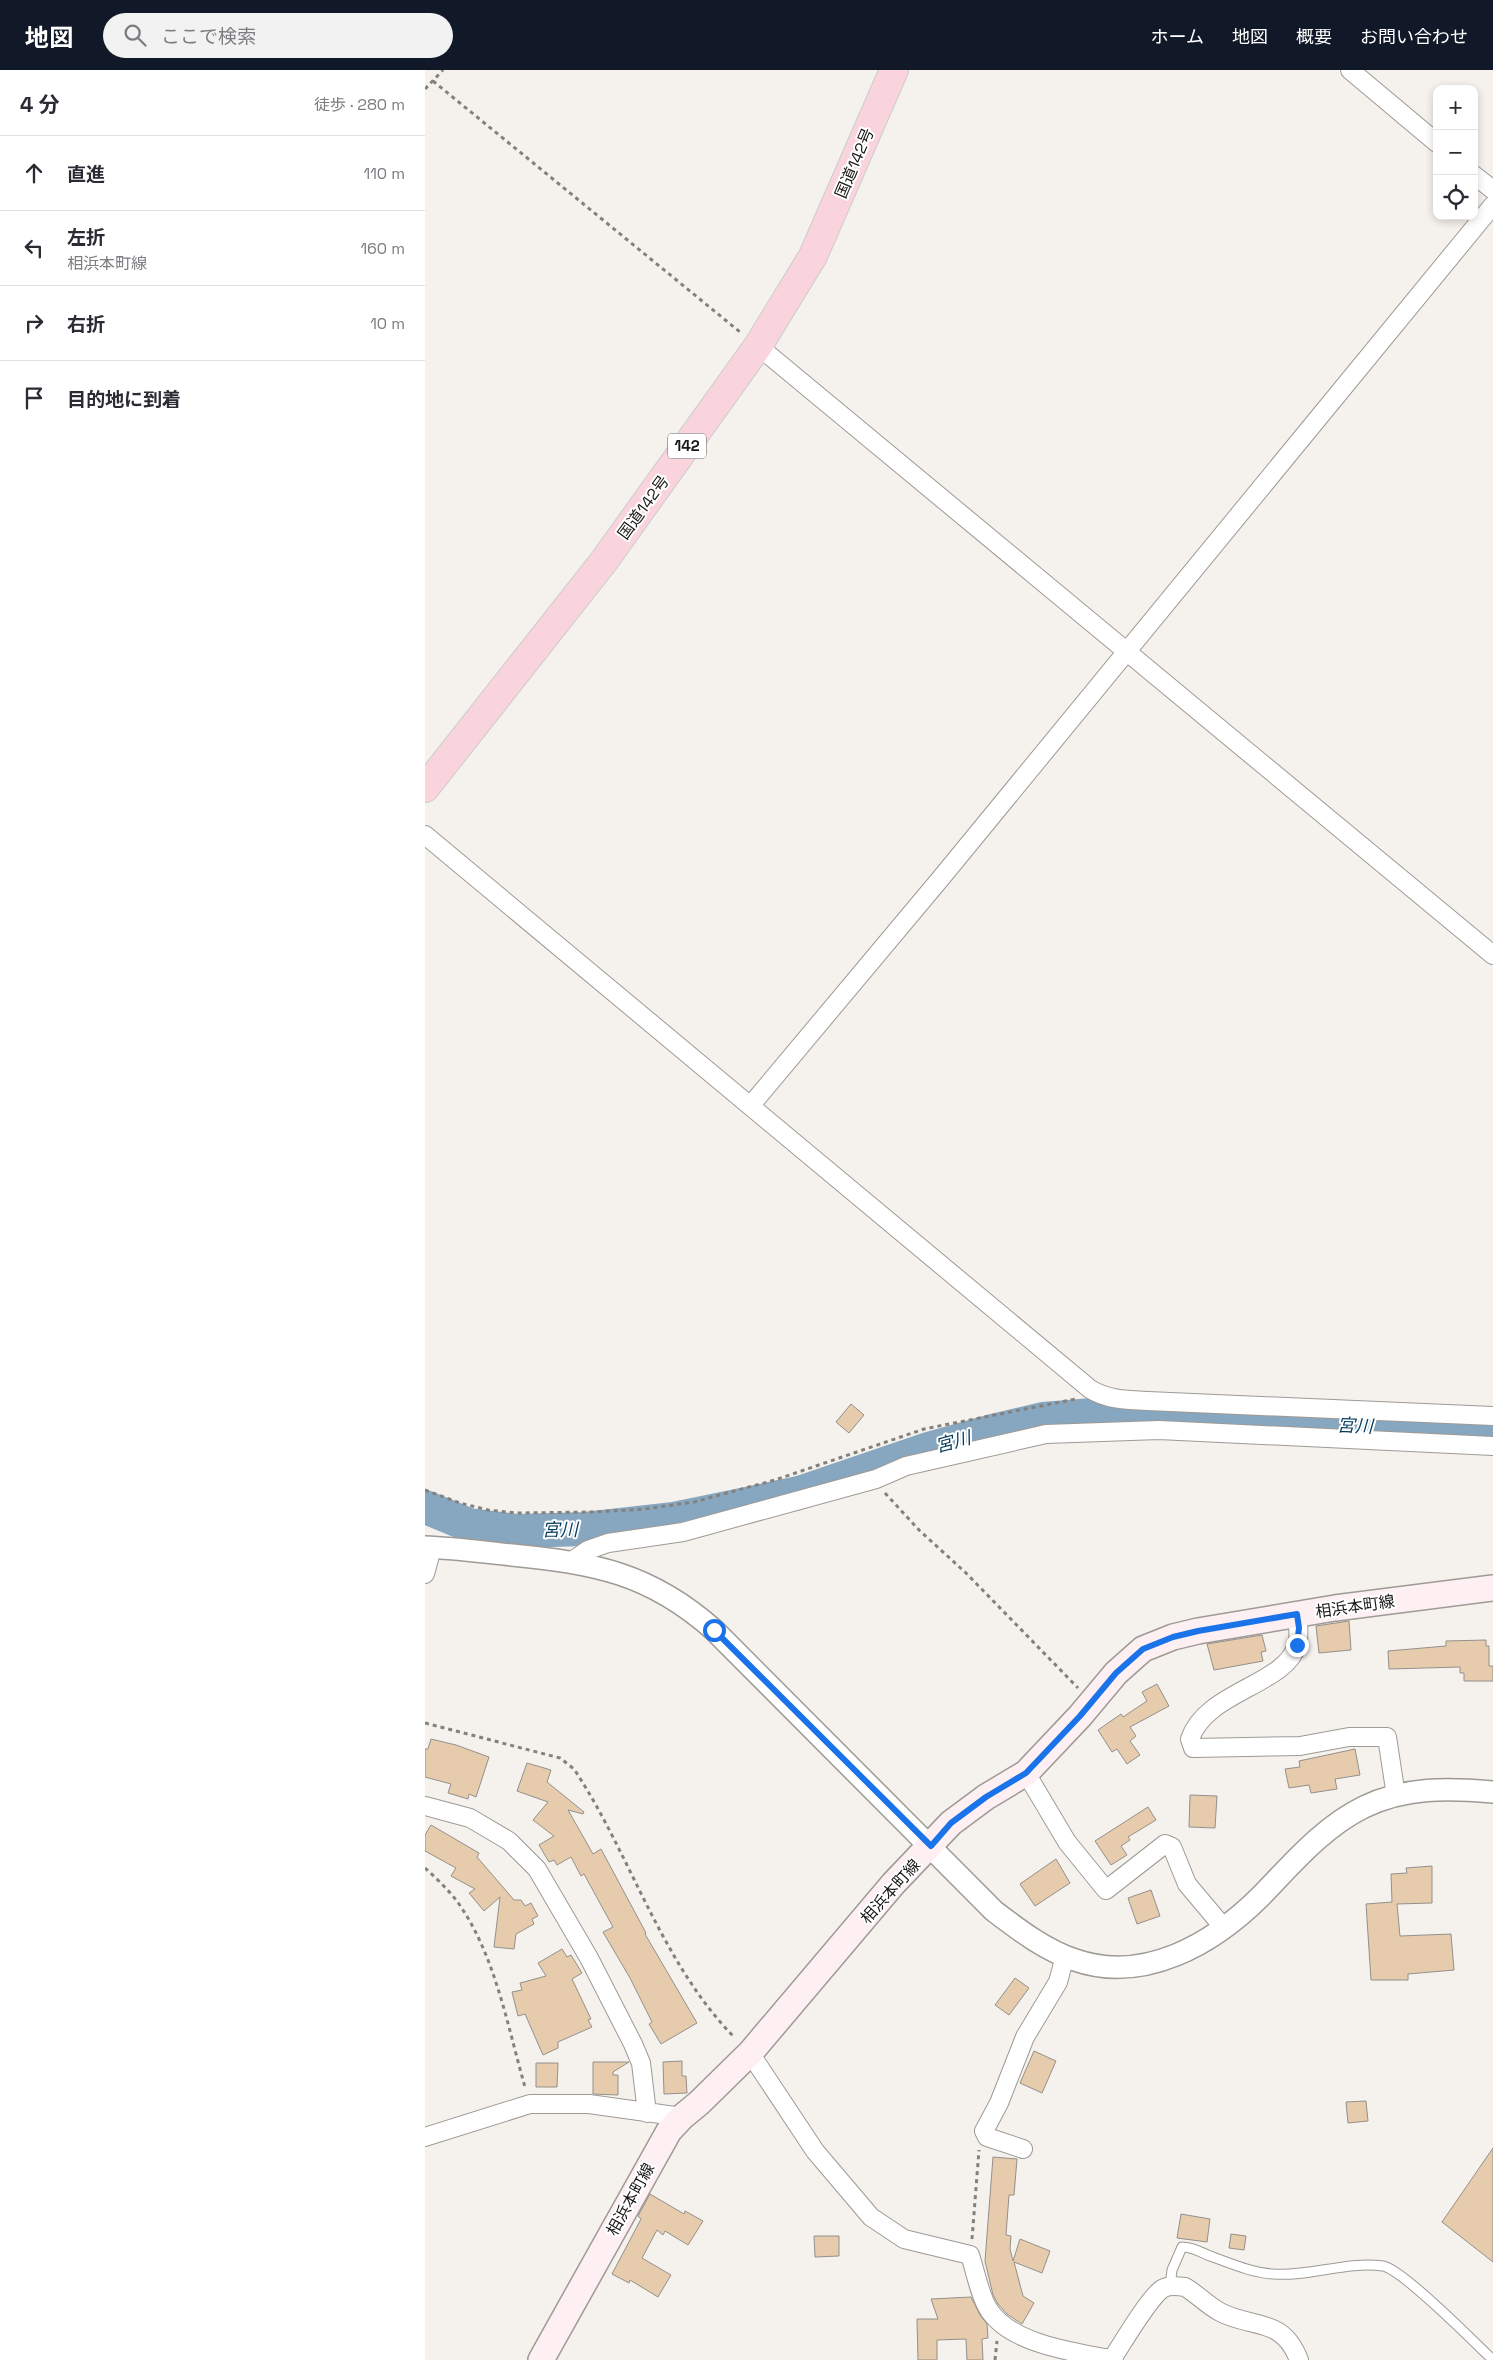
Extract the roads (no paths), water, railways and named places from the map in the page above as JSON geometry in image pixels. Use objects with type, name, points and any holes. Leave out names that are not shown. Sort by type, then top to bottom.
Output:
[{"type":"highway","name":"国道142号","points":[[425,788],[604,561],[758,346],[813,256],[894,70]]},
{"type":"main road","name":"相浜本町線","points":[[541,2360],[658,2148],[681,2117],[699,2103],[750,2053],[893,1884],[951,1823],[986,1797],[1026,1773],[1129,1660],[1158,1642],[1198,1631],[1297,1614],[1493,1588]]},
{"type":"street","points":[[1350,70],[1433,140]]},
{"type":"street","points":[[1478,178],[1493,190]]},
{"type":"street","points":[[751,1105],[941,878],[1493,205]]},
{"type":"street","points":[[758,346],[1493,955]]},
{"type":"street","points":[[425,835],[1090,1389],[1111,1399],[1493,1416]]},
{"type":"street","points":[[572,1561],[588,1550],[608,1543],[683,1532],[876,1479],[907,1466],[1046,1434],[1159,1430],[1493,1446]]},
{"type":"street","points":[[425,1574],[429,1548],[572,1561],[631,1576],[667,1595],[698,1615],[994,1911],[1041,1944],[1065,1956],[1107,1967],[1136,1966],[1159,1962],[1179,1954],[1224,1928],[1260,1897],[1300,1855],[1326,1833],[1362,1808],[1396,1796],[1435,1788],[1493,1792]]},
{"type":"street","points":[[1297,1614],[1299,1628],[1297,1645],[1290,1658],[1279,1669],[1232,1695],[1201,1718],[1193,1729],[1190,1739],[1193,1748],[1299,1746],[1349,1737],[1387,1737],[1396,1796]]},
{"type":"street","points":[[1026,1773],[1067,1842],[1106,1890],[1165,1844],[1172,1847],[1187,1884],[1224,1928]]},
{"type":"street","points":[[425,1806],[470,1818],[509,1841],[537,1869],[589,1958],[633,2044],[641,2063],[647,2113]]},
{"type":"street","points":[[1023,2149],[987,2137],[984,2131],[999,2103],[1025,2038],[1058,1982],[1065,1956]]},
{"type":"street","points":[[750,2053],[815,2151],[871,2217],[904,2239],[971,2255],[988,2309],[999,2321],[1027,2340],[1113,2360],[1153,2298],[1163,2288],[1185,2287],[1229,2316],[1269,2326],[1288,2340],[1299,2360]]},
{"type":"street","points":[[425,2137],[530,2104],[589,2104],[681,2117]]},
{"type":"lane","points":[[1170,2287],[1172,2270],[1182,2248],[1191,2247],[1234,2265],[1272,2274],[1304,2273],[1331,2268],[1384,2266],[1403,2276],[1493,2360]]},
{"type":"waterway","name":"宮川","points":[[425,1507],[469,1525],[518,1531],[585,1529],[674,1519],[799,1493],[928,1449],[992,1431],[1043,1419],[1093,1415],[1238,1419],[1493,1432]]}]
